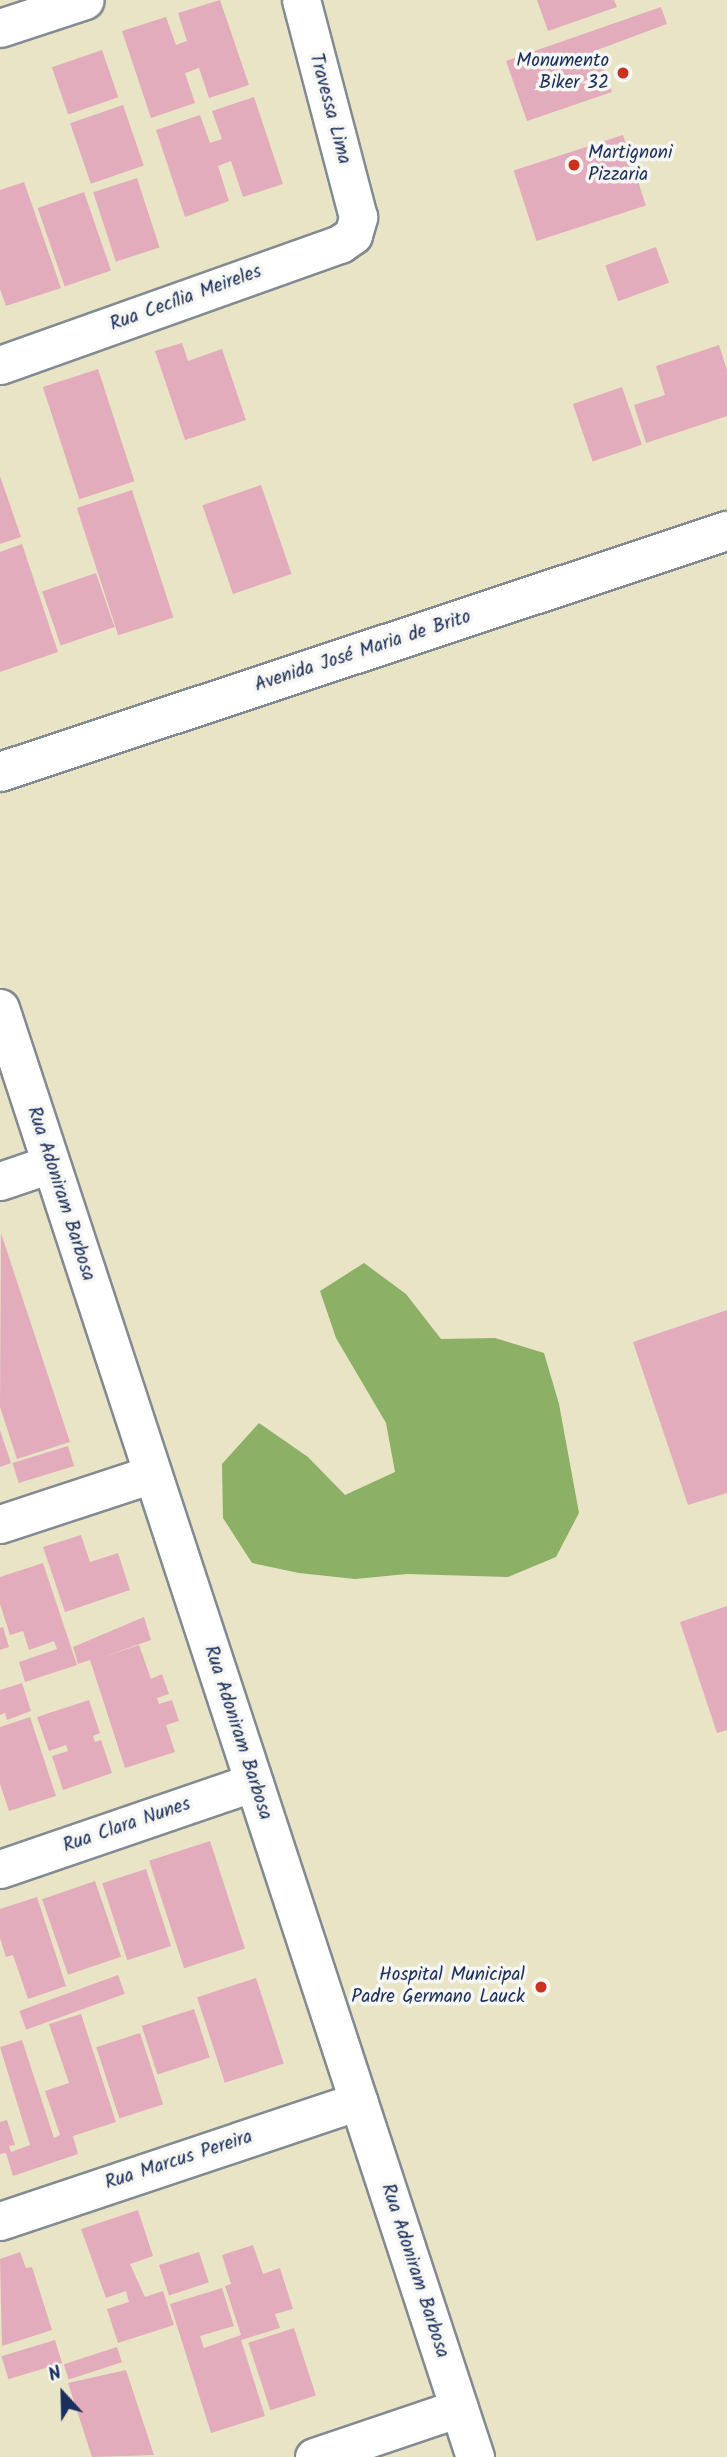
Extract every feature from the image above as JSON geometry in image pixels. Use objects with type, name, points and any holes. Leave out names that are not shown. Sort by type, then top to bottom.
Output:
[{"type":"main road","name":"Avenida José Maria de Brito","points":[[0,772],[727,531]]},
{"type":"street","points":[[0,28],[85,0]]},
{"type":"street","name":"Travessa Lima","points":[[300,0],[358,217]]},
{"type":"street","name":"Rua Cecília Meireles","points":[[0,365],[340,244],[353,235],[358,217]]},
{"type":"street","name":"Rua Adoniram Barbosa","points":[[0,1008],[475,2457]]},
{"type":"street","points":[[0,1181],[50,1164]]},
{"type":"street","points":[[0,1524],[152,1474]]},
{"type":"street","name":"Rua Clara Nunes","points":[[0,1869],[254,1782]]},
{"type":"street","name":"Rua Marcus Pereira","points":[[0,2221],[358,2101]]},
{"type":"street","points":[[314,2457],[459,2408]]},
{"type":"green space","points":[[364,1263],[406,1294],[441,1339],[495,1338],[544,1353],[559,1404],[579,1513],[556,1557],[508,1577],[407,1574],[355,1579],[299,1573],[252,1563],[223,1518],[222,1464],[259,1423],[308,1457],[345,1495],[395,1472],[386,1423],[336,1338],[320,1291]]},
{"type":"building","points":[[220,0],[249,85],[209,98],[199,68],[185,73],[195,103],[151,118],[122,31],[166,17],[176,45],[187,41],[178,13]]},
{"type":"building","points":[[537,0],[614,0],[617,7],[548,31]]},
{"type":"building","points":[[661,7],[667,24],[597,50],[612,92],[527,121],[506,61]]},
{"type":"building","points":[[102,50],[118,97],[68,115],[52,67]]},
{"type":"building","points":[[254,97],[283,184],[243,197],[231,161],[218,166],[229,201],[185,217],[156,130],[200,115],[210,143],[222,139],[212,111]]},
{"type":"building","points":[[123,105],[144,166],[91,184],[70,123]]},
{"type":"building","points":[[623,135],[646,205],[536,241],[514,171]]},
{"type":"building","points":[[137,178],[160,247],[116,262],[93,192]]},
{"type":"building","points":[[24,182],[61,288],[6,306],[0,289],[0,190]]},
{"type":"building","points":[[84,192],[111,270],[65,286],[38,208]]},
{"type":"building","points":[[656,247],[669,283],[618,301],[605,265]]},
{"type":"building","points":[[182,343],[188,361],[222,349],[246,420],[185,440],[155,351]]},
{"type":"building","points":[[719,345],[727,370],[727,416],[646,443],[634,405],[665,395],[656,366]]},
{"type":"building","points":[[98,369],[134,481],[79,499],[43,387]]},
{"type":"building","points":[[622,387],[642,445],[593,462],[573,404]]},
{"type":"building","points":[[0,476],[21,537],[0,544]]},
{"type":"building","points":[[261,485],[292,574],[233,594],[202,505]]},
{"type":"building","points":[[132,490],[173,617],[118,635],[77,508]]},
{"type":"building","points":[[22,544],[58,652],[0,672],[0,552]]},
{"type":"building","points":[[96,573],[115,627],[61,645],[42,592]]},
{"type":"building","points":[[1,1233],[70,1442],[17,1459],[0,1407]]},
{"type":"building","points":[[727,1310],[727,1493],[688,1505],[633,1342]]},
{"type":"building","points":[[0,1430],[11,1463],[0,1467]]},
{"type":"building","points":[[68,1446],[74,1466],[19,1483],[13,1463]]},
{"type":"building","points":[[81,1535],[90,1562],[118,1553],[130,1590],[65,1612],[43,1547]]},
{"type":"building","points":[[43,1563],[77,1665],[25,1682],[19,1662],[57,1649],[54,1641],[29,1650],[23,1631],[10,1635],[0,1604],[0,1577]]},
{"type":"building","points":[[727,1606],[727,1730],[717,1733],[680,1622]]},
{"type":"building","points":[[144,1617],[151,1640],[97,1659],[139,1645],[151,1679],[162,1674],[169,1694],[157,1698],[159,1704],[172,1700],[179,1721],[166,1725],[175,1752],[125,1768],[90,1660],[78,1664],[73,1647]]},
{"type":"building","points":[[3,1627],[9,1647],[0,1650],[0,1628]]},
{"type":"building","points":[[22,1683],[31,1711],[7,1720],[5,1713],[0,1715],[0,1690]]},
{"type":"building","points":[[89,1700],[100,1733],[93,1736],[95,1742],[101,1740],[112,1773],[63,1790],[52,1756],[68,1751],[66,1745],[49,1751],[37,1717]]},
{"type":"building","points":[[30,1717],[56,1796],[9,1811],[0,1784],[0,1727]]},
{"type":"building","points":[[210,1841],[245,1948],[184,1968],[149,1861]]},
{"type":"building","points":[[146,1869],[171,1946],[127,1960],[102,1883]]},
{"type":"building","points":[[95,1881],[121,1957],[68,1975],[42,1899]]},
{"type":"building","points":[[37,1897],[66,1986],[28,1999],[13,1955],[6,1957],[0,1938],[0,1909]]},
{"type":"building","points":[[118,1975],[125,1994],[26,2030],[19,2011]]},
{"type":"building","points":[[256,1978],[284,2064],[225,2083],[197,1997]]},
{"type":"building","points":[[194,2009],[210,2058],[157,2074],[142,2026]]},
{"type":"building","points":[[81,2014],[116,2122],[73,2136],[78,2154],[13,2176],[6,2153],[0,2154],[0,2122],[7,2120],[15,2145],[9,2146],[11,2152],[30,2145],[0,2047],[22,2040],[54,2138],[60,2135],[45,2091],[69,2083],[49,2024]]},
{"type":"building","points":[[140,2033],[163,2104],[119,2119],[96,2047]]},
{"type":"building","points":[[138,2210],[153,2256],[130,2264],[145,2297],[163,2291],[174,2325],[118,2343],[107,2309],[129,2302],[126,2291],[106,2298],[81,2229]]},
{"type":"building","points":[[253,2245],[263,2274],[280,2268],[293,2309],[275,2314],[280,2328],[241,2340],[265,2416],[211,2433],[170,2304],[222,2288],[234,2326],[200,2336],[204,2348],[241,2335],[225,2286],[231,2284],[222,2255]]},
{"type":"building","points":[[20,2252],[26,2268],[32,2267],[52,2330],[2,2346],[0,2259]]},
{"type":"building","points":[[199,2252],[209,2282],[169,2295],[159,2265]]},
{"type":"building","points":[[294,2328],[316,2396],[270,2410],[248,2343]]},
{"type":"building","points":[[55,2340],[62,2363],[8,2379],[1,2356]]},
{"type":"building","points":[[117,2347],[122,2362],[69,2380],[64,2364]]},
{"type":"building","points":[[126,2370],[154,2455],[92,2457],[68,2383]]},
{"type":"place","name":"Monumento Biker 32","points":[[623,73]]},
{"type":"place","name":"Martignoni Pizzaria","points":[[574,165]]},
{"type":"place","name":"Hospital Municipal Padre Germano Lauck","points":[[541,1987]]}]
